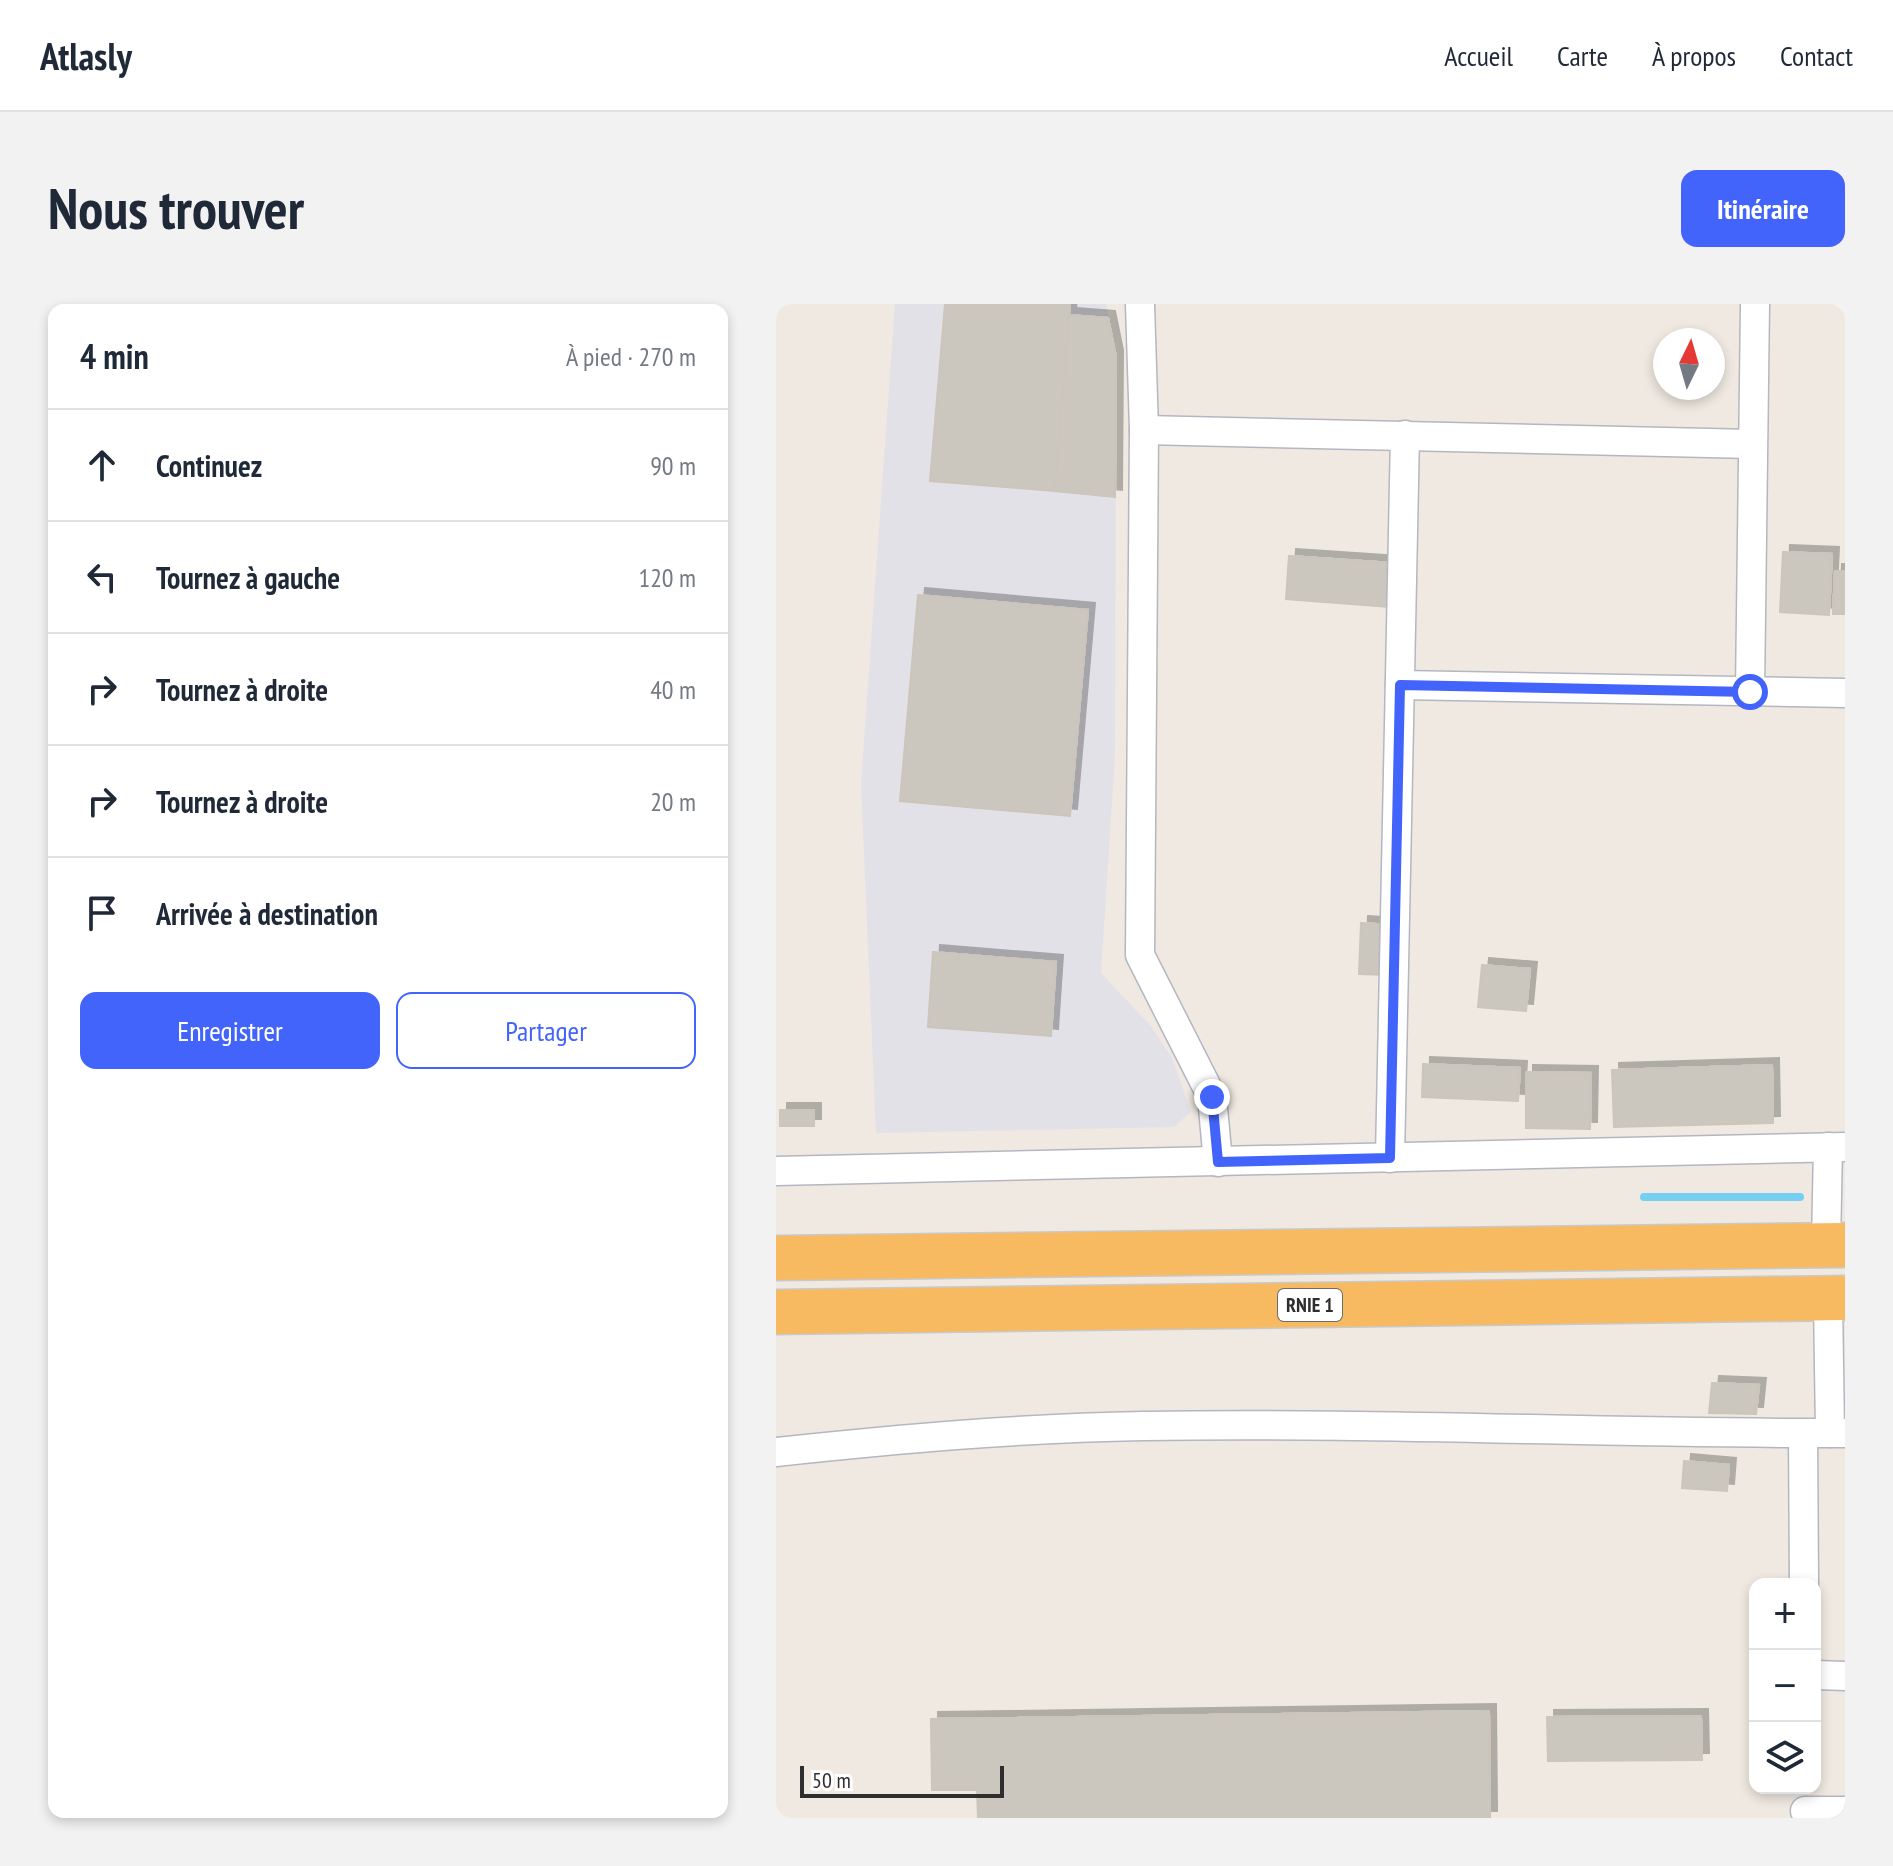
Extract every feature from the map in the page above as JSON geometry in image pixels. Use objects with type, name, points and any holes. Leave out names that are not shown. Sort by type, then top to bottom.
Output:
[{"type":"highway","points":[[776,1258],[1836,1245]]},
{"type":"highway","name":"RNIE 1","points":[[776,1312],[1837,1298]]},
{"type":"street","points":[[1140,304],[1144,430],[1140,955],[1212,1097],[1218,1162]]},
{"type":"street","points":[[1750,692],[1755,304]]},
{"type":"street","points":[[1144,430],[1752,444]]},
{"type":"street","points":[[1390,1158],[1405,435]]},
{"type":"street","points":[[1400,685],[1845,693]]},
{"type":"street","points":[[776,1171],[1837,1147],[1836,1245]]},
{"type":"street","points":[[1805,1578],[1826,1433],[1837,1298]]},
{"type":"street","points":[[776,1452],[959,1433],[1142,1426],[1334,1424],[1826,1433]]},
{"type":"street","points":[[1821,1675],[1845,1676]]},
{"type":"street","points":[[1805,1806],[1845,1811]]},
{"type":"shaded area","points":[[895,304],[1106,304],[1116,357],[1115,755],[1101,973],[1150,1025],[1172,1058],[1191,1112],[1174,1127],[876,1133],[861,783]]},
{"type":"building","points":[[945,304],[1070,304],[1055,491],[930,481]]},
{"type":"building","points":[[1069,315],[1108,318],[1116,357],[1115,497],[1055,491]]},
{"type":"building","points":[[1783,552],[1832,554],[1829,615],[1780,612]]},
{"type":"building","points":[[1289,556],[1392,563],[1389,607],[1286,599]]},
{"type":"building","points":[[1835,571],[1845,571],[1845,614],[1833,614]]},
{"type":"building","points":[[918,595],[1088,610],[1070,816],[900,801]]},
{"type":"building","points":[[1361,923],[1390,925],[1388,975],[1359,974]]},
{"type":"building","points":[[933,952],[1056,962],[1051,1036],[928,1027]]},
{"type":"building","points":[[1482,965],[1530,969],[1526,1011],[1478,1007]]},
{"type":"building","points":[[1423,1064],[1520,1068],[1518,1101],[1422,1097]]},
{"type":"building","points":[[1772,1065],[1773,1123],[1614,1127],[1612,1070]]},
{"type":"building","points":[[1526,1072],[1591,1073],[1590,1129],[1526,1128]]},
{"type":"building","points":[[780,1110],[814,1110],[814,1126],[780,1126]]},
{"type":"building","points":[[1712,1383],[1759,1385],[1756,1414],[1709,1413]]},
{"type":"building","points":[[1684,1461],[1729,1465],[1727,1491],[1682,1488]]},
{"type":"building","points":[[1489,1711],[1490,1818],[978,1818],[977,1790],[932,1790],[931,1719]]},
{"type":"building","points":[[1701,1716],[1702,1760],[1548,1761],[1547,1717]]},
{"type":"waterway","points":[[1644,1197],[1800,1197]]},
{"type":"route","points":[[1212,1097],[1218,1162],[1390,1158],[1400,685],[1750,692]]}]
